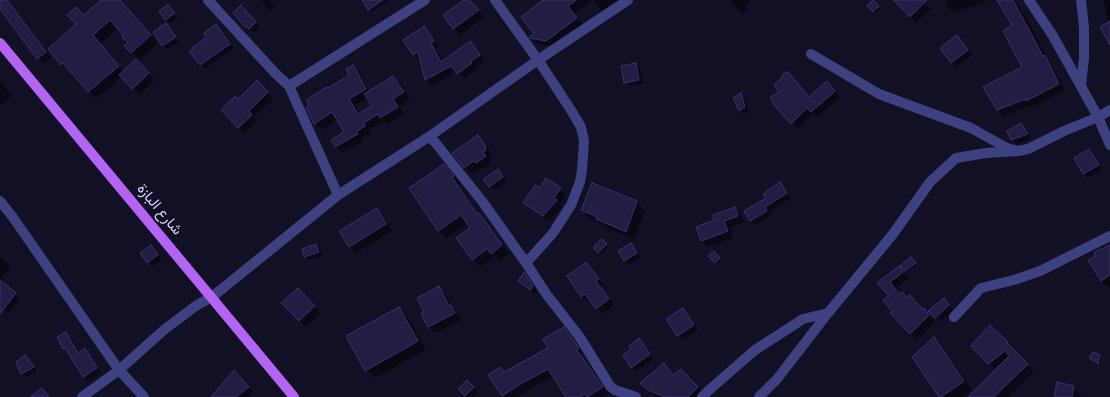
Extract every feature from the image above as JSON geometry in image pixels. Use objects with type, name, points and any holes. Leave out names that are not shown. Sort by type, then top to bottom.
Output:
[{"type":"main road","name":"شارع البازة","points":[[0,43],[294,397]]},
{"type":"street","points":[[208,0],[275,73],[289,86],[338,195]]},
{"type":"street","points":[[289,86],[424,0]]},
{"type":"street","points":[[496,0],[571,110],[581,127],[584,141],[580,182],[571,205],[553,233],[526,263]]},
{"type":"street","points":[[82,397],[119,370],[165,329],[197,304],[212,297],[338,195],[430,136],[538,60],[628,0]]},
{"type":"street","points":[[1029,0],[1053,36],[1081,85],[1098,117],[1110,145]]},
{"type":"street","points":[[1081,0],[1084,28],[1084,58],[1081,85]]},
{"type":"street","points":[[812,54],[879,94],[971,128],[1007,148],[1018,151]]},
{"type":"street","points":[[759,397],[778,379],[828,313],[893,234],[930,182],[956,158],[986,153],[1028,149],[1110,110]]},
{"type":"street","points":[[430,136],[482,201],[547,295],[579,336],[610,386],[615,390],[636,397]]},
{"type":"street","points":[[0,201],[119,370],[144,397]]},
{"type":"street","points":[[954,317],[981,288],[1014,280],[1040,271],[1110,236]]},
{"type":"street","points":[[702,397],[755,350],[803,320],[828,313]]},
{"type":"building","points":[[0,0],[7,0],[46,52],[37,59],[0,9]]},
{"type":"building","points":[[101,0],[120,0],[151,35],[131,53],[124,46],[128,43],[122,37],[123,35],[110,20],[93,35],[119,66],[88,92],[63,63],[61,65],[48,49],[76,24],[67,15],[76,7],[84,15]]},
{"type":"building","points":[[362,0],[383,0],[368,10]]},
{"type":"building","points":[[464,0],[469,0],[479,10],[453,29],[443,15]]},
{"type":"building","points":[[543,0],[576,0],[568,6],[577,18],[546,41],[530,38],[529,37],[534,34],[521,17]]},
{"type":"building","points":[[873,0],[879,6],[873,12],[867,6]]},
{"type":"building","points":[[893,0],[927,0],[910,17]]},
{"type":"building","points":[[997,0],[1013,0],[1043,56],[1045,55],[1059,84],[1026,101],[1026,99],[997,110],[983,87],[1022,67],[1003,31],[1012,25]]},
{"type":"building","points":[[168,5],[175,13],[165,20],[159,11]]},
{"type":"building","points":[[241,5],[256,22],[249,29],[247,26],[245,27],[233,13]]},
{"type":"building","points":[[1110,21],[1110,45],[1100,27]]},
{"type":"building","points":[[166,23],[176,37],[162,46],[153,32]]},
{"type":"building","points":[[216,24],[230,44],[200,65],[189,51],[206,37],[204,33]]},
{"type":"building","points":[[424,26],[434,41],[431,43],[441,62],[470,41],[480,55],[457,74],[451,66],[425,80],[418,52],[413,55],[403,40]]},
{"type":"building","points":[[957,35],[968,50],[951,63],[941,50],[941,47]]},
{"type":"building","points":[[136,59],[149,73],[132,89],[119,75]]},
{"type":"building","points":[[636,63],[639,80],[624,83],[621,66]]},
{"type":"building","points":[[353,65],[366,89],[349,99],[358,114],[372,106],[364,94],[393,76],[404,92],[393,99],[398,107],[380,118],[378,114],[364,123],[365,126],[356,132],[358,134],[335,147],[331,140],[344,132],[332,112],[314,124],[306,107],[309,105],[306,100],[345,78],[349,75],[346,69]]},
{"type":"building","points":[[788,72],[809,97],[827,81],[835,91],[811,112],[807,108],[791,124],[775,106],[770,97],[779,92],[774,85],[781,79],[783,74]]},
{"type":"building","points":[[257,80],[268,92],[249,111],[252,115],[238,128],[221,110],[235,96],[238,99]]},
{"type":"building","points":[[741,93],[745,107],[739,111],[733,98]]},
{"type":"building","points":[[1021,123],[1028,134],[1011,140],[1007,131]]},
{"type":"building","points":[[478,135],[486,147],[486,150],[483,152],[486,156],[476,163],[474,161],[464,168],[452,153]]},
{"type":"building","points":[[1089,149],[1099,165],[1083,174],[1074,158]]},
{"type":"building","points":[[444,164],[454,176],[452,177],[477,214],[479,213],[502,245],[491,254],[487,249],[472,260],[456,238],[470,228],[461,215],[438,231],[409,188]]},
{"type":"building","points":[[498,169],[503,177],[489,187],[483,179]]},
{"type":"building","points":[[546,178],[561,188],[554,198],[557,200],[543,216],[523,203],[535,185],[540,188]]},
{"type":"building","points":[[780,182],[787,193],[765,207],[767,211],[750,221],[744,211],[766,198],[763,194]]},
{"type":"building","points":[[592,183],[637,201],[626,232],[596,219],[597,217],[581,210]]},
{"type":"building","points":[[735,207],[738,216],[724,221],[728,231],[701,241],[696,227],[714,220],[713,215]]},
{"type":"building","points":[[377,208],[386,224],[349,247],[339,231]]},
{"type":"building","points":[[602,239],[607,244],[598,253],[594,249],[594,246]]},
{"type":"building","points":[[631,243],[637,253],[624,261],[618,251]]},
{"type":"building","points":[[316,244],[319,252],[304,257],[302,249]]},
{"type":"building","points":[[151,245],[158,255],[147,263],[140,253]]},
{"type":"building","points":[[1110,245],[1110,275],[1101,281],[1088,260],[1095,256],[1095,252]]},
{"type":"building","points":[[714,251],[720,258],[715,263],[708,256]]},
{"type":"building","points":[[911,257],[916,263],[905,271],[900,266]]},
{"type":"building","points":[[586,262],[599,279],[596,281],[609,299],[596,309],[585,294],[581,297],[567,276]]},
{"type":"building","points":[[899,266],[903,272],[890,282],[899,294],[902,292],[907,297],[910,295],[929,315],[910,334],[890,313],[892,311],[883,300],[889,296],[877,283]]},
{"type":"building","points":[[524,272],[533,286],[530,290],[518,281]]},
{"type":"building","points":[[0,280],[16,293],[0,314]]},
{"type":"building","points":[[439,286],[449,306],[451,305],[455,313],[428,327],[421,314],[424,312],[417,298]]},
{"type":"building","points":[[298,288],[315,306],[299,321],[281,303]]},
{"type":"building","points":[[944,298],[949,305],[935,318],[928,311]]},
{"type":"building","points":[[399,307],[418,341],[365,371],[346,336]]},
{"type":"building","points":[[683,308],[694,325],[677,336],[666,319]]},
{"type":"building","points":[[990,325],[1028,364],[994,397],[968,397],[1009,356],[1005,351],[988,364],[971,346]]},
{"type":"building","points":[[564,327],[579,348],[577,350],[603,387],[587,397],[585,394],[580,397],[566,397],[548,369],[502,396],[488,375],[500,367],[504,372],[548,348],[543,339]]},
{"type":"building","points":[[66,332],[78,353],[85,348],[97,368],[83,377],[65,348],[63,349],[57,337]]},
{"type":"building","points":[[934,337],[964,381],[941,397],[939,397],[912,357]]},
{"type":"building","points":[[639,338],[650,354],[631,368],[623,355],[631,349],[629,346]]},
{"type":"building","points":[[1093,352],[1100,355],[1098,364],[1089,358]]},
{"type":"building","points":[[25,355],[34,367],[21,374],[16,362]]},
{"type":"building","points":[[664,363],[673,375],[681,369],[698,387],[688,397],[665,397],[648,390],[640,383]]},
{"type":"building","points":[[234,370],[249,387],[236,397],[211,397]]},
{"type":"building","points":[[467,380],[474,387],[465,396],[458,389]]},
{"type":"building","points":[[1057,382],[1074,386],[1072,397],[1054,397]]},
{"type":"building","points":[[42,388],[49,397],[30,397]]}]
